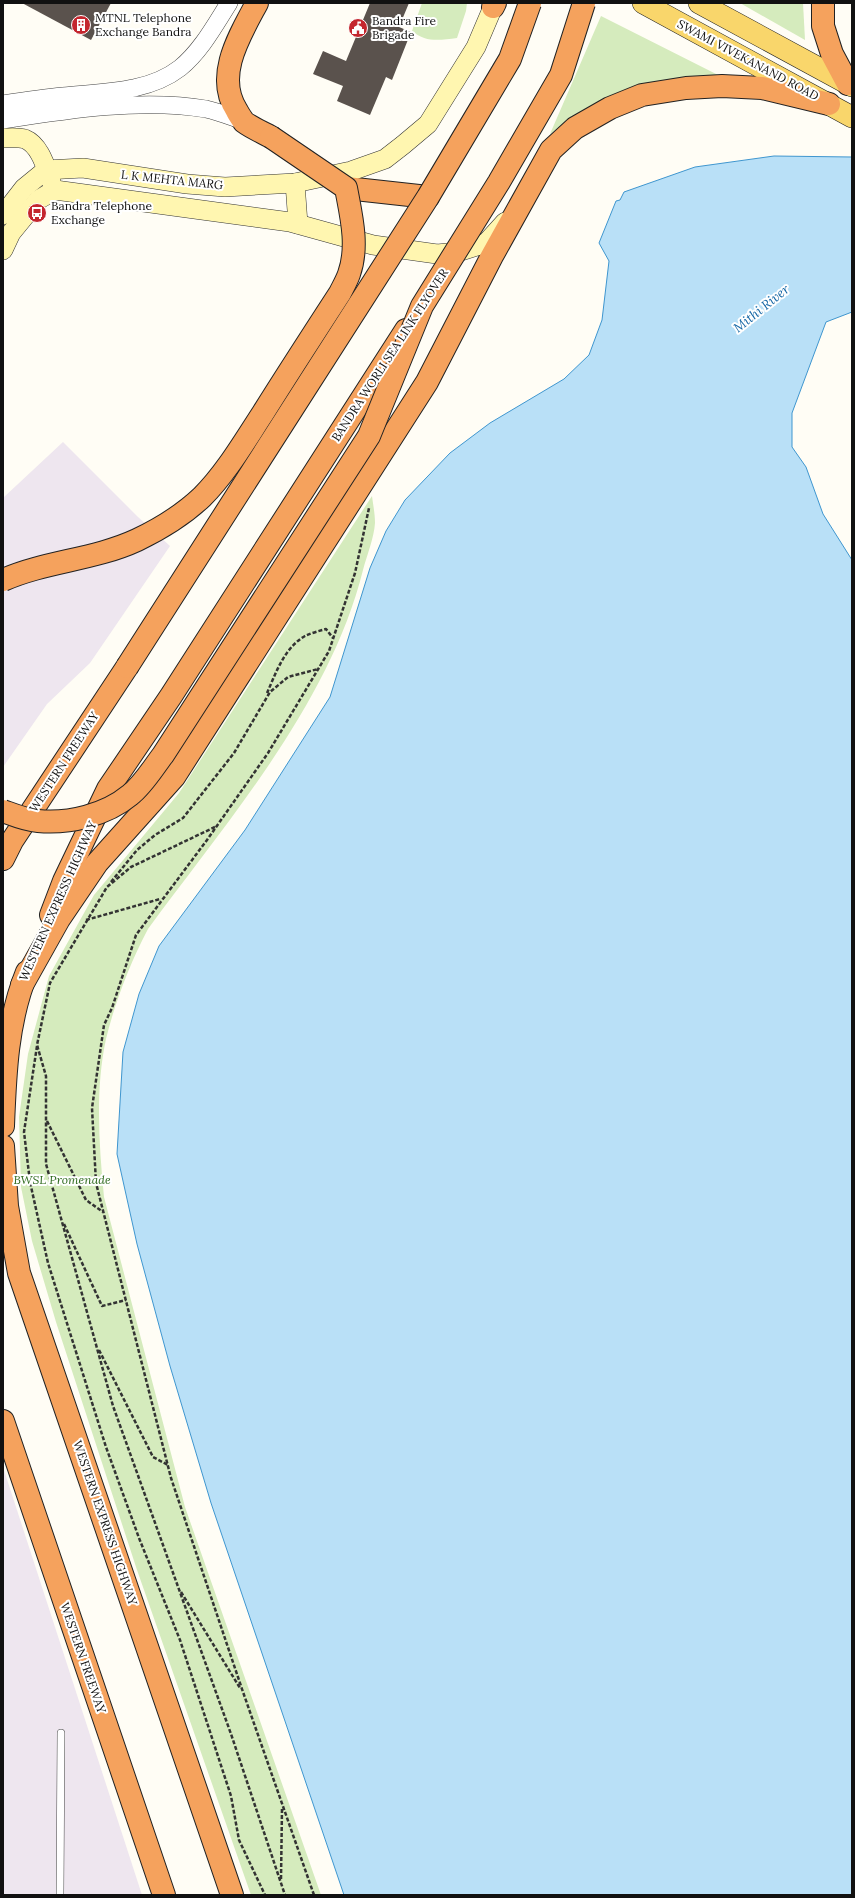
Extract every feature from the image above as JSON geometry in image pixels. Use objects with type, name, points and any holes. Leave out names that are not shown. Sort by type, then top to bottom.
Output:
[{"type":"highway","points":[[257,3],[236,42],[230,67],[228,87],[232,103],[244,121],[271,137],[346,188],[428,198],[510,59],[530,3]]},
{"type":"highway","name":"BANDRA WORLI SEA LINK FLYOVER","points":[[171,696],[422,306],[499,182],[561,75],[584,3]]},
{"type":"highway","points":[[823,3],[822,26],[832,54],[850,85]]},
{"type":"highway","points":[[22,985],[59,919],[97,863],[174,777],[427,382],[523,199],[551,150],[575,128],[610,108],[642,95],[686,88],[722,86],[762,88],[829,104]]},
{"type":"highway","points":[[3,580],[39,568],[95,555],[136,541],[159,529],[184,513],[203,496],[236,454],[340,293],[350,273],[353,251],[353,226],[346,188]]},
{"type":"highway","name":"WESTERN FREEWAY","points":[[3,859],[16,834],[127,667],[428,198]]},
{"type":"highway","points":[[3,811],[37,821],[63,821],[87,817],[111,807],[130,795],[141,783],[163,755],[369,436],[422,306]]},
{"type":"highway","name":"WESTERN EXPRESS HIGHWAY","points":[[3,1126],[6,1065],[15,1007],[22,985],[64,881],[108,789],[171,696]]},
{"type":"highway","name":"WESTERN EXPRESS HIGHWAY","points":[[3,1146],[7,1206],[20,1273],[232,1895]]},
{"type":"highway","name":"WESTERN FREEWAY","points":[[3,1421],[164,1895]]},
{"type":"main road","name":"SWAMI VIVEKANAND ROAD","points":[[643,3],[852,117]]},
{"type":"main road","points":[[699,3],[850,85]]},
{"type":"main road","name":"L K MEHTA MARG","points":[[46,170],[83,168],[186,184],[225,186],[295,184],[351,171],[385,159],[428,124],[476,47],[494,4]]},
{"type":"main road","points":[[3,138],[25,139],[31,143],[39,153],[55,190],[38,200],[11,233],[3,250]]},
{"type":"main road","points":[[3,215],[24,188],[46,170]]},
{"type":"main road","points":[[295,184],[298,224]]},
{"type":"main road","points":[[222,213],[225,186]]},
{"type":"main road","name":"L K MEHTA MARG","points":[[55,190],[89,193],[298,224],[373,245],[436,254],[458,252],[486,243],[501,228],[523,199]]},
{"type":"street","points":[[3,104],[115,91],[161,79],[171,74],[192,56],[214,28],[229,3]]},
{"type":"street","points":[[3,120],[95,107],[138,105],[206,109],[244,121]]},
{"type":"lane","points":[[60,1895],[61,1733]]},
{"type":"path","points":[[314,1895],[243,1692],[168,1465],[96,1183],[92,1108],[104,1025],[112,1008],[136,935],[268,754],[329,651],[355,573],[370,504]]},
{"type":"path","points":[[264,701],[277,668],[290,650],[305,636],[326,629],[333,638]]},
{"type":"path","points":[[265,1895],[239,1840],[231,1796],[180,1640],[139,1538],[106,1447],[48,1263],[30,1182],[24,1132],[37,1045],[50,983],[86,920],[107,887],[137,850],[155,835],[183,818],[234,753],[270,692],[288,677],[319,668]]},
{"type":"path","points":[[107,887],[131,867],[216,827]]},
{"type":"path","points":[[86,920],[161,899]]},
{"type":"path","points":[[37,1045],[46,1076],[46,1164],[113,1406],[231,1734],[285,1895]]},
{"type":"path","points":[[46,1119],[86,1200],[104,1212]]},
{"type":"path","points":[[60,1216],[102,1306],[126,1300]]},
{"type":"path","points":[[96,1344],[153,1457],[168,1465]]},
{"type":"path","points":[[178,1586],[243,1692]]},
{"type":"path","points":[[281,1882],[282,1805]]},
{"type":"shaded area","points":[[63,442],[138,517],[170,546],[90,663],[47,704],[3,767],[3,498]]},
{"type":"shaded area","points":[[3,1467],[142,1895],[3,1895]]},
{"type":"green space","points":[[422,3],[467,3],[466,11],[457,38],[433,40],[417,35],[412,31]]},
{"type":"green space","points":[[740,3],[803,3],[805,40]]},
{"type":"green space","points":[[601,16],[728,80],[579,113],[550,134]]},
{"type":"green space","name":"BWSL Promenade","points":[[372,496],[375,523],[372,541],[348,619],[327,667],[302,713],[273,758],[211,846],[148,929],[129,969],[118,997],[106,1039],[100,1078],[99,1118],[104,1197],[185,1507],[321,1895],[251,1895],[137,1570],[56,1322],[32,1241],[21,1187],[19,1117],[28,1054],[49,976],[94,895],[179,793]]},
{"type":"water","name":"Mithi River","points":[[774,156],[852,157],[852,312],[826,322],[792,413],[792,447],[806,467],[823,514],[852,560],[852,1895],[344,1895],[211,1503],[170,1366],[137,1244],[117,1154],[123,1052],[139,994],[159,946],[245,830],[330,697],[370,568],[386,531],[405,500],[450,453],[490,423],[564,379],[589,355],[602,320],[609,261],[599,243],[616,201],[620,200],[624,192],[695,167]]},
{"type":"building","name":"MTNL Telephone Exchange Bandra","points":[[22,3],[111,3],[91,40]]},
{"type":"building","points":[[370,3],[409,3],[399,27],[411,32],[392,80],[386,77],[370,115],[337,101],[343,86],[313,74],[323,51],[346,61]]},
{"type":"place","name":"MTNL Telephone Exchange Bandra","points":[[81,25]]},
{"type":"place","name":"Bandra Fire Brigade","points":[[358,28]]},
{"type":"place","name":"Bandra Telephone Exchange","points":[[37,213]]}]
